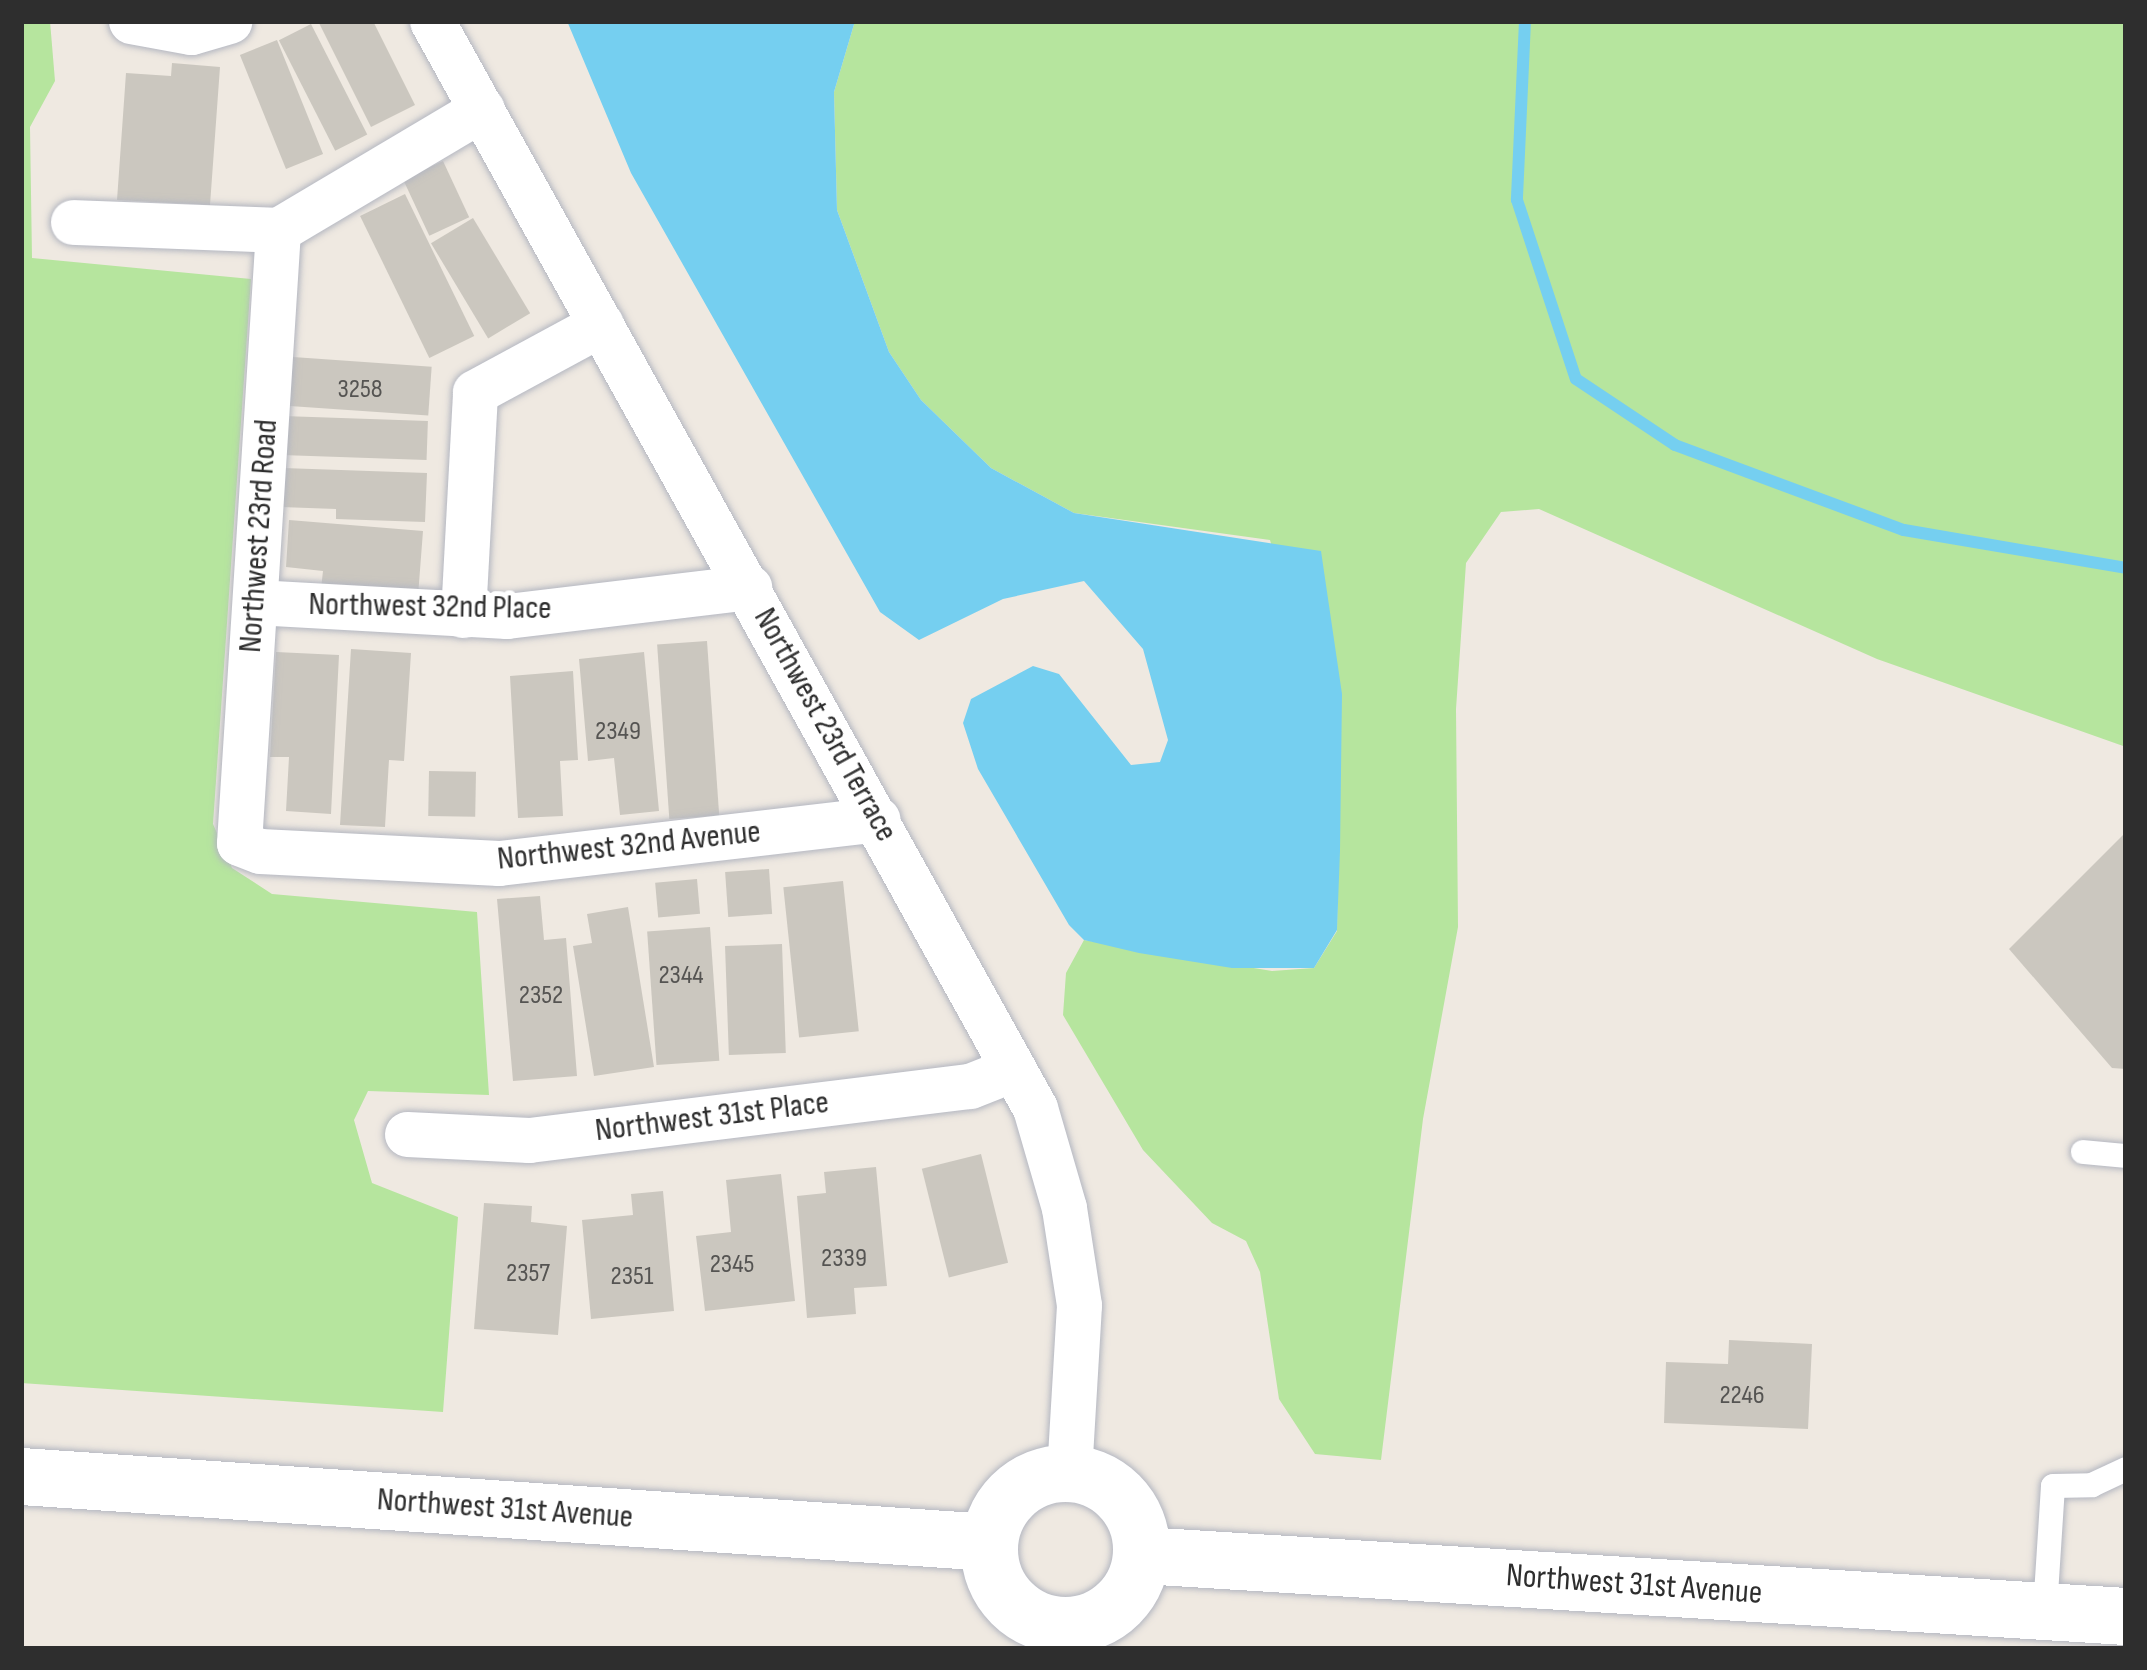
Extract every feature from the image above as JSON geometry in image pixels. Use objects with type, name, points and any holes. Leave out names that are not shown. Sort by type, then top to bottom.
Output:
[{"type":"street","points":[[135,23],[191,32],[230,21]]},
{"type":"street","name":"Northwest 23rd Terrace","points":[[432,21],[1035,1108],[1074,1255],[1079,1305],[1069,1472]]},
{"type":"street","points":[[73,222],[278,230],[482,109]]},
{"type":"street","name":"Northwest 23rd Road","points":[[239,842],[278,230]]},
{"type":"street","points":[[463,615],[476,392],[601,324]]},
{"type":"street","name":"Northwest 32nd Place","points":[[255,602],[463,615],[749,587]]},
{"type":"street","name":"Northwest 32nd Avenue","points":[[239,842],[260,851],[499,863],[877,819]]},
{"type":"street","name":"Northwest 31st Place","points":[[407,1134],[529,1140],[970,1086],[1013,1069]]},
{"type":"street","points":[[1069,1472],[1122,1498],[1142,1555],[1116,1606],[1062,1638],[1008,1600],[992,1574],[988,1542],[1013,1492],[1069,1472]]},
{"type":"street","name":"Northwest 31st Avenue","points":[[21,1476],[988,1542]]},
{"type":"street","name":"Northwest 31st Avenue","points":[[1142,1555],[2126,1616]]},
{"type":"lane","points":[[2083,1152],[2126,1156]]},
{"type":"lane","points":[[2044,1610],[2054,1486],[2092,1485],[2126,1469]]},
{"type":"green space","points":[[21,21],[50,21],[55,81],[30,127],[32,258],[251,279],[213,824],[232,868],[272,894],[477,912],[489,1095],[368,1091],[354,1120],[372,1183],[458,1217],[443,1412],[21,1383]]},
{"type":"green space","points":[[855,21],[2126,21],[2126,747],[1877,659],[1539,509],[1501,512],[1466,563],[1456,709],[1458,927],[1423,1119],[1381,1460],[1315,1454],[1279,1399],[1260,1272],[1246,1241],[1212,1223],[1143,1150],[1063,1015],[1066,973],[1084,940],[1272,971],[1314,968],[1337,931],[1339,791],[1270,540],[1074,513],[991,468],[921,400],[889,352],[837,210],[834,92]]},
{"type":"water","points":[[567,21],[855,21],[834,92],[837,210],[889,352],[921,400],[991,468],[1074,513],[1321,551],[1342,694],[1340,851],[1337,930],[1314,968],[1232,968],[1139,953],[1084,940],[1069,925],[978,769],[963,723],[971,699],[1033,666],[1059,674],[1131,765],[1160,762],[1168,740],[1143,649],[1084,581],[1003,599],[919,640],[880,612],[631,173]]},
{"type":"building","points":[[318,21],[373,21],[415,105],[371,127]]},
{"type":"building","points":[[311,24],[367,134],[335,151],[279,40]]},
{"type":"building","points":[[277,40],[323,154],[286,169],[240,55]]},
{"type":"building","points":[[172,63],[220,67],[210,205],[117,200],[126,73],[171,76]]},
{"type":"building","points":[[443,161],[469,217],[429,236],[403,180]]},
{"type":"building","points":[[405,194],[474,336],[429,358],[360,216]]},
{"type":"building","points":[[473,218],[530,313],[488,338],[431,243]]},
{"type":"building","points":[[293,357],[432,367],[428,416],[290,406]]},
{"type":"building","points":[[283,416],[428,421],[427,460],[282,455]]},
{"type":"building","points":[[283,468],[427,473],[425,522],[336,519],[336,509],[281,507]]},
{"type":"building","points":[[289,520],[423,531],[418,596],[321,589],[323,571],[286,567]]},
{"type":"building","points":[[707,641],[719,816],[669,819],[657,644]]},
{"type":"building","points":[[351,649],[411,653],[404,761],[389,760],[385,827],[340,825]]},
{"type":"building","points":[[276,652],[339,655],[331,814],[286,811],[289,757],[270,757]]},
{"type":"building","points":[[644,652],[659,811],[620,815],[614,758],[588,761],[579,659]]},
{"type":"building","points":[[573,671],[578,760],[560,761],[563,816],[518,818],[510,676]]},
{"type":"building","points":[[429,771],[476,772],[475,817],[428,816]]},
{"type":"building","points":[[2126,832],[2126,1069],[2112,1068],[2009,949]]},
{"type":"building","points":[[769,869],[772,914],[728,917],[725,872]]},
{"type":"building","points":[[697,879],[700,914],[658,918],[655,883]]},
{"type":"building","points":[[843,881],[859,1031],[799,1037],[783,887]]},
{"type":"building","points":[[540,896],[544,940],[566,938],[577,1076],[513,1081],[497,899]]},
{"type":"building","points":[[628,907],[654,1067],[594,1076],[573,946],[592,943],[587,914]]},
{"type":"building","points":[[710,927],[719,1061],[657,1065],[647,931]]},
{"type":"building","points":[[782,944],[786,1053],[729,1055],[725,946]]},
{"type":"building","points":[[981,1154],[1008,1263],[949,1277],[922,1169]]},
{"type":"building","points":[[876,1167],[887,1286],[854,1288],[856,1314],[807,1318],[797,1196],[826,1193],[824,1172]]},
{"type":"building","points":[[781,1174],[795,1301],[705,1311],[696,1236],[731,1232],[726,1180]]},
{"type":"building","points":[[663,1191],[674,1311],[591,1319],[582,1220],[633,1215],[631,1194]]},
{"type":"building","points":[[484,1203],[532,1206],[531,1222],[567,1226],[558,1335],[474,1329]]},
{"type":"building","points":[[1729,1340],[1812,1344],[1808,1429],[1664,1423],[1666,1362],[1728,1364]]},
{"type":"waterway","points":[[1525,21],[1517,200],[1576,379],[1675,445],[1904,530],[2126,568]]}]
